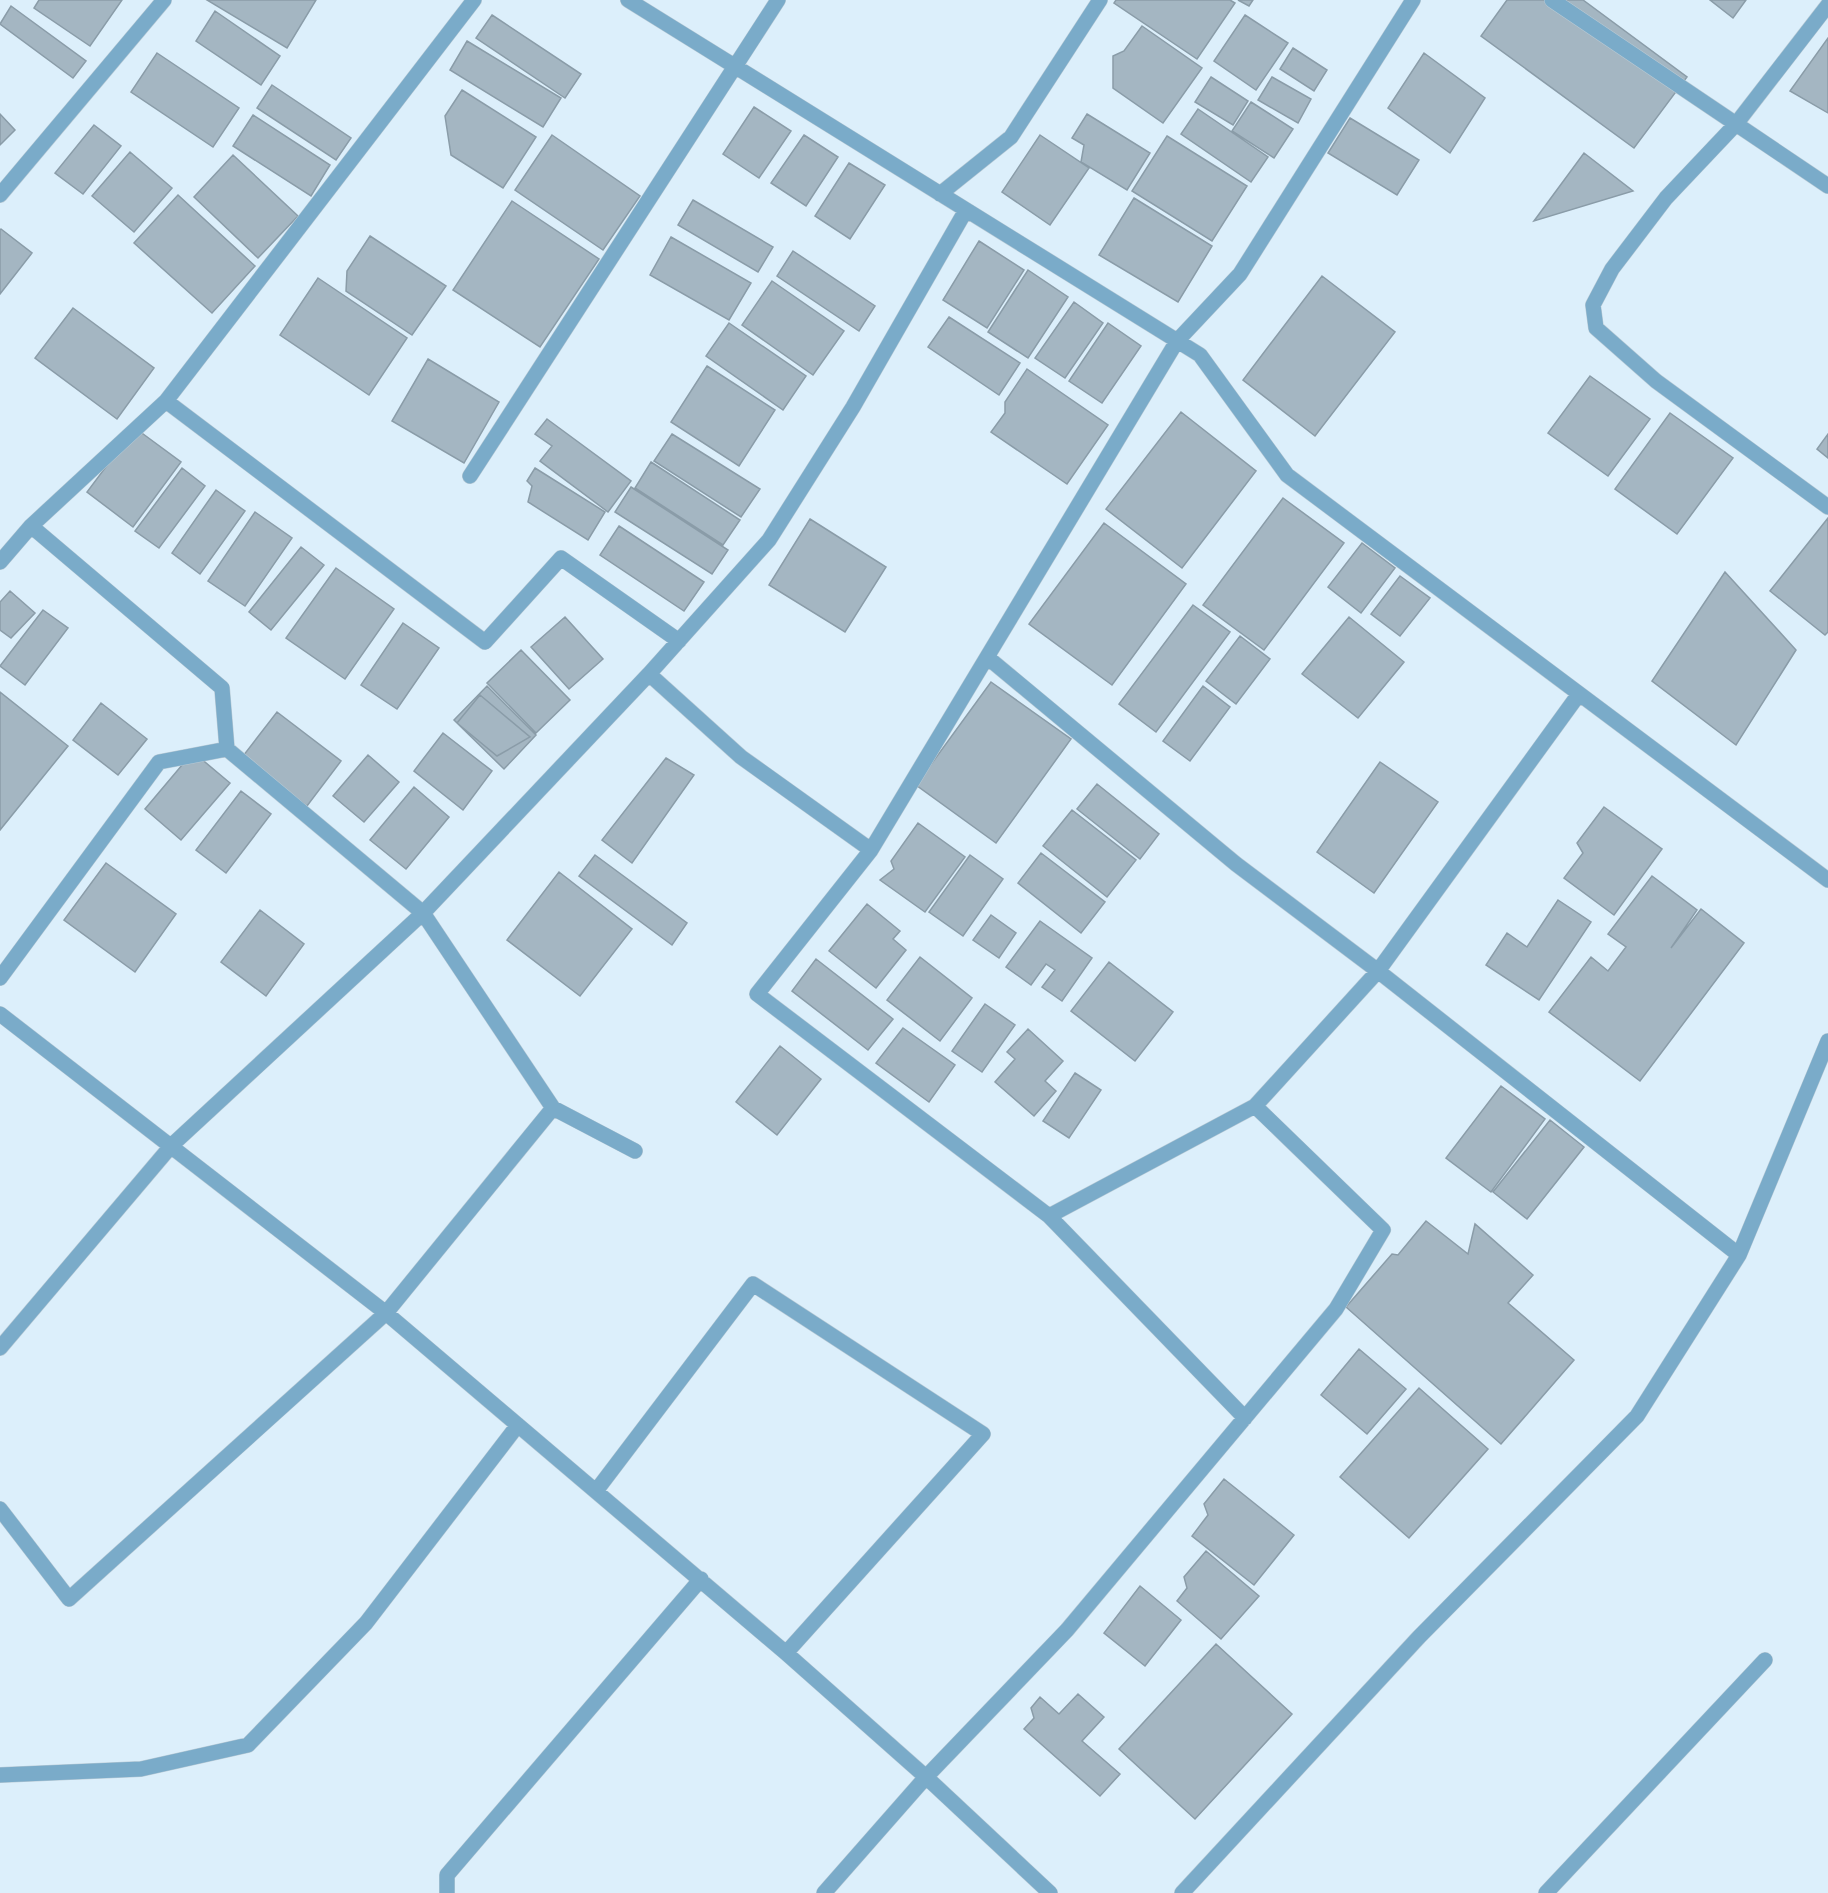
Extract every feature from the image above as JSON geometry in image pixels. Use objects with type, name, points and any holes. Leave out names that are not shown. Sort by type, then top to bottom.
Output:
[{"type":"street","points":[[0,195],[164,0]]},
{"type":"street","points":[[0,562],[31,526],[166,401],[474,0]]},
{"type":"street","points":[[628,0],[1200,355],[1287,475],[1828,880]]},
{"type":"street","points":[[470,476],[778,0]]},
{"type":"street","points":[[940,194],[1011,137],[1100,0]]},
{"type":"street","points":[[1245,1418],[1049,1216],[757,994],[871,850],[1177,341],[1240,274],[1413,0]]},
{"type":"street","points":[[1552,0],[1828,186]]},
{"type":"street","points":[[1828,5],[1736,124],[1666,198],[1612,269],[1593,305],[1596,328],[1656,381],[1828,507]]},
{"type":"street","points":[[0,1348],[172,1145],[423,913],[649,675],[769,540],[853,407],[966,210]]},
{"type":"street","points":[[166,401],[485,642],[561,558],[679,641]]},
{"type":"street","points":[[31,526],[222,688],[227,749],[423,913],[553,1108],[635,1151]]},
{"type":"street","points":[[987,657],[1236,864],[1378,971],[1739,1255]]},
{"type":"street","points":[[649,675],[741,757],[871,850]]},
{"type":"street","points":[[1049,1216],[1254,1106],[1378,971],[1579,694]]},
{"type":"street","points":[[0,978],[159,762],[227,749]]},
{"type":"street","points":[[0,1014],[386,1313],[786,1653],[926,1777],[1050,1893]]},
{"type":"street","points":[[1182,1893],[1419,1637],[1636,1416],[1739,1255],[1828,1041]]},
{"type":"street","points":[[824,1893],[926,1777],[1067,1630],[1336,1309],[1383,1230],[1254,1106]]},
{"type":"street","points":[[0,1509],[69,1599],[386,1313],[553,1108]]},
{"type":"street","points":[[596,1491],[753,1284],[983,1434],[786,1653]]},
{"type":"street","points":[[0,1775],[141,1769],[248,1744],[366,1623],[518,1425]]},
{"type":"street","points":[[447,1893],[447,1875],[701,1579]]},
{"type":"street","points":[[1546,1893],[1765,1660]]},
{"type":"building","points":[[39,0],[122,0],[90,46],[34,8]]},
{"type":"building","points":[[207,0],[316,0],[287,48]]},
{"type":"building","points":[[1116,0],[1230,0],[1235,3],[1197,59],[1114,3]]},
{"type":"building","points":[[1238,0],[1253,0],[1249,6]]},
{"type":"building","points":[[1507,0],[1583,0],[1687,77],[1634,148],[1481,36]]},
{"type":"building","points":[[1710,0],[1746,0],[1733,18]]},
{"type":"building","points":[[11,6],[86,61],[73,78],[0,24]]},
{"type":"building","points":[[215,11],[280,56],[261,85],[196,41]]},
{"type":"building","points":[[492,15],[581,74],[565,98],[476,38]]},
{"type":"building","points":[[1245,15],[1288,43],[1256,90],[1214,61]]},
{"type":"building","points":[[1142,26],[1202,68],[1163,123],[1113,88],[1113,56],[1124,51]]},
{"type":"building","points":[[1828,38],[1828,113],[1790,91]]},
{"type":"building","points":[[467,41],[561,98],[543,127],[450,70]]},
{"type":"building","points":[[1293,48],[1327,70],[1314,91],[1280,69]]},
{"type":"building","points":[[157,53],[239,108],[213,147],[131,92]]},
{"type":"building","points":[[1424,53],[1485,98],[1450,153],[1388,108]]},
{"type":"building","points":[[1211,77],[1248,101],[1233,125],[1195,102]]},
{"type":"building","points":[[1272,77],[1311,99],[1298,123],[1258,100]]},
{"type":"building","points":[[272,85],[351,138],[336,160],[257,108]]},
{"type":"building","points":[[462,90],[536,137],[503,188],[451,155],[445,116]]},
{"type":"building","points":[[1251,102],[1293,129],[1274,158],[1232,131]]},
{"type":"building","points":[[754,107],[791,131],[759,178],[723,154]]},
{"type":"building","points":[[1198,109],[1268,157],[1251,182],[1181,134]]},
{"type":"building","points":[[0,114],[15,130],[0,145]]},
{"type":"building","points":[[1087,114],[1150,153],[1127,190],[1081,162],[1084,145],[1072,138]]},
{"type":"building","points":[[253,115],[330,165],[311,196],[233,146]]},
{"type":"building","points":[[1350,118],[1419,160],[1397,195],[1328,153]]},
{"type":"building","points":[[1350,118],[1419,160],[1397,195],[1328,153]]},
{"type":"building","points":[[94,125],[121,146],[83,194],[55,173]]},
{"type":"building","points":[[552,135],[640,196],[603,250],[515,190]]},
{"type":"building","points":[[804,135],[838,157],[806,206],[771,183]]},
{"type":"building","points":[[1040,135],[1089,168],[1050,225],[1002,192]]},
{"type":"building","points":[[1167,136],[1247,186],[1212,241],[1132,191]]},
{"type":"building","points":[[130,152],[172,188],[134,232],[92,196]]},
{"type":"building","points":[[1584,153],[1633,191],[1534,221]]},
{"type":"building","points":[[233,155],[298,216],[258,258],[194,197]]},
{"type":"building","points":[[849,163],[885,185],[850,239],[815,216]]},
{"type":"building","points":[[178,195],[255,266],[212,313],[134,243]]},
{"type":"building","points":[[1134,198],[1212,246],[1178,302],[1099,255]]},
{"type":"building","points":[[693,200],[773,247],[758,272],[678,225]]},
{"type":"building","points":[[512,201],[599,259],[540,347],[453,290]]},
{"type":"building","points":[[0,230],[32,253],[0,294]]},
{"type":"building","points":[[370,236],[446,286],[412,335],[346,291],[347,271]]},
{"type":"building","points":[[671,237],[751,283],[729,320],[650,275]]},
{"type":"building","points":[[979,241],[1024,270],[987,328],[943,300]]},
{"type":"building","points":[[793,251],[875,306],[859,331],[777,276]]},
{"type":"building","points":[[1028,270],[1068,297],[1028,358],[988,332]]},
{"type":"building","points":[[1322,276],[1395,332],[1315,436],[1243,380]]},
{"type":"building","points":[[318,278],[407,338],[369,395],[280,335]]},
{"type":"building","points":[[772,281],[844,331],[813,375],[742,325]]},
{"type":"building","points":[[1074,302],[1103,323],[1065,378],[1035,358]]},
{"type":"building","points":[[73,308],[154,368],[117,419],[35,358]]},
{"type":"building","points":[[949,317],[1020,363],[999,395],[928,347]]},
{"type":"building","points":[[729,323],[806,376],[783,410],[706,356]]},
{"type":"building","points":[[1108,323],[1141,346],[1102,403],[1069,381]]},
{"type":"building","points":[[428,359],[499,402],[464,463],[392,421]]},
{"type":"building","points":[[707,366],[775,410],[739,466],[671,422]]},
{"type":"building","points":[[1027,369],[1108,425],[1067,484],[991,432],[1005,413],[1005,402]]},
{"type":"building","points":[[1590,376],[1650,419],[1608,476],[1548,433]]},
{"type":"building","points":[[1181,412],[1256,471],[1182,568],[1106,509]]},
{"type":"building","points":[[1670,413],[1733,458],[1677,534],[1615,489]]},
{"type":"building","points":[[547,419],[631,481],[608,512],[540,461],[552,446],[535,434]]},
{"type":"building","points":[[135,428],[181,462],[133,527],[87,492]]},
{"type":"building","points":[[672,434],[760,489],[741,517],[654,461]]},
{"type":"building","points":[[1828,434],[1828,458],[1817,449]]},
{"type":"building","points":[[651,462],[740,520],[723,545],[635,488]]},
{"type":"building","points":[[182,468],[205,486],[159,548],[135,531]]},
{"type":"building","points":[[535,468],[605,512],[588,540],[528,502],[532,486],[527,481]]},
{"type":"building","points":[[631,487],[728,550],[712,574],[615,512]]},
{"type":"building","points":[[216,490],[245,511],[200,574],[172,553]]},
{"type":"building","points":[[1283,498],[1344,543],[1264,650],[1203,605]]},
{"type":"building","points":[[255,512],[292,538],[245,606],[208,581]]},
{"type":"building","points":[[1828,518],[1828,632],[1825,635],[1770,591]]},
{"type":"building","points":[[810,519],[886,567],[845,632],[769,585]]},
{"type":"building","points":[[1104,523],[1186,584],[1112,685],[1029,624]]},
{"type":"building","points":[[619,526],[704,582],[684,611],[600,555]]},
{"type":"building","points":[[1362,543],[1395,568],[1361,613],[1328,587]]},
{"type":"building","points":[[301,547],[324,565],[271,630],[249,612]]},
{"type":"building","points":[[336,568],[394,609],[345,679],[286,638]]},
{"type":"building","points":[[1725,572],[1796,650],[1736,745],[1652,681]]},
{"type":"building","points":[[1400,576],[1430,598],[1400,636],[1371,614]]},
{"type":"building","points":[[10,591],[35,613],[11,638],[0,630],[0,602]]},
{"type":"building","points":[[1193,605],[1230,632],[1156,732],[1119,704]]},
{"type":"building","points":[[43,610],[68,628],[25,685],[0,666]]},
{"type":"building","points":[[565,617],[603,659],[569,689],[531,647]]},
{"type":"building","points":[[1349,617],[1404,662],[1358,718],[1302,674]]},
{"type":"building","points":[[403,623],[439,648],[397,709],[361,685]]},
{"type":"building","points":[[1240,636],[1270,659],[1236,704],[1206,681]]},
{"type":"building","points":[[521,650],[570,700],[536,733],[487,683]]},
{"type":"building","points":[[991,682],[1071,739],[996,843],[916,785]]},
{"type":"building","points":[[487,686],[536,735],[504,769],[454,720]]},
{"type":"building","points":[[1203,686],[1230,707],[1190,761],[1163,741]]},
{"type":"building","points":[[0,692],[68,746],[0,830]]},
{"type":"building","points":[[480,695],[530,737],[497,756],[457,723]]},
{"type":"building","points":[[101,703],[147,739],[118,775],[73,740]]},
{"type":"building","points":[[277,712],[341,761],[307,806],[243,756]]},
{"type":"building","points":[[443,733],[492,771],[463,810],[414,771]]},
{"type":"building","points":[[193,752],[230,783],[181,840],[145,809]]},
{"type":"building","points":[[368,755],[399,782],[364,822],[333,796]]},
{"type":"building","points":[[666,758],[694,775],[632,863],[602,840]]},
{"type":"building","points":[[1380,762],[1438,802],[1374,893],[1317,852]]},
{"type":"building","points":[[1097,784],[1159,834],[1140,859],[1077,809]]},
{"type":"building","points":[[414,787],[449,817],[406,869],[370,840]]},
{"type":"building","points":[[241,791],[271,814],[226,873],[196,850]]},
{"type":"building","points":[[1604,807],[1662,849],[1614,915],[1564,878],[1583,853],[1577,843]]},
{"type":"building","points":[[1072,810],[1136,860],[1107,897],[1043,846]]},
{"type":"building","points":[[918,823],[965,857],[925,912],[880,880],[894,869],[891,861]]},
{"type":"building","points":[[1041,853],[1105,902],[1081,933],[1018,883]]},
{"type":"building","points":[[595,855],[687,923],[672,945],[579,876]]},
{"type":"building","points":[[970,855],[1003,879],[963,936],[929,912]]},
{"type":"building","points":[[106,863],[176,914],[135,972],[64,920]]},
{"type":"building","points":[[559,872],[632,929],[580,996],[507,940]]},
{"type":"building","points":[[1652,876],[1697,910],[1671,948],[1701,909],[1744,943],[1640,1081],[1549,1012],[1591,957],[1608,971],[1626,947],[1608,934]]},
{"type":"building","points":[[1558,900],[1591,922],[1539,1000],[1486,965],[1507,933],[1527,947]]},
{"type":"building","points":[[867,904],[900,931],[893,939],[906,950],[876,988],[829,951]]},
{"type":"building","points":[[260,910],[304,944],[266,996],[221,962]]},
{"type":"building","points":[[991,915],[1016,933],[999,958],[973,940]]},
{"type":"building","points":[[1040,921],[1092,958],[1062,1001],[1042,987],[1055,970],[1046,964],[1031,985],[1006,967]]},
{"type":"building","points":[[920,957],[972,998],[940,1041],[887,1000]]},
{"type":"building","points":[[816,959],[893,1019],[868,1050],[792,991]]},
{"type":"building","points":[[1109,962],[1173,1012],[1135,1061],[1071,1011]]},
{"type":"building","points":[[985,1004],[1015,1025],[982,1072],[952,1051]]},
{"type":"building","points":[[903,1028],[955,1065],[929,1102],[876,1063]]},
{"type":"building","points":[[1028,1029],[1063,1061],[1045,1081],[1056,1091],[1034,1116],[995,1082],[1015,1059],[1007,1052]]},
{"type":"building","points":[[780,1046],[821,1079],[777,1135],[736,1102]]},
{"type":"building","points":[[1075,1073],[1101,1090],[1069,1138],[1043,1121]]},
{"type":"building","points":[[1501,1086],[1545,1119],[1491,1192],[1446,1158]]},
{"type":"building","points":[[1550,1120],[1584,1147],[1527,1219],[1493,1192]]},
{"type":"building","points":[[1426,1221],[1468,1254],[1475,1224],[1533,1275],[1508,1303],[1574,1360],[1501,1444],[1346,1307],[1392,1254],[1398,1255]]},
{"type":"building","points":[[1359,1349],[1406,1389],[1367,1434],[1321,1395]]},
{"type":"building","points":[[1419,1388],[1488,1449],[1409,1538],[1340,1477]]},
{"type":"building","points":[[1224,1479],[1294,1535],[1254,1585],[1192,1536],[1208,1515],[1204,1504]]},
{"type":"building","points":[[1206,1551],[1259,1596],[1221,1639],[1177,1601],[1187,1588],[1184,1577]]},
{"type":"building","points":[[1140,1586],[1181,1620],[1145,1666],[1104,1633]]},
{"type":"building","points":[[1216,1644],[1292,1714],[1195,1819],[1119,1749]]},
{"type":"building","points":[[1078,1694],[1104,1717],[1082,1741],[1120,1774],[1100,1796],[1024,1729],[1034,1718],[1031,1708],[1040,1697],[1059,1714]]}]
